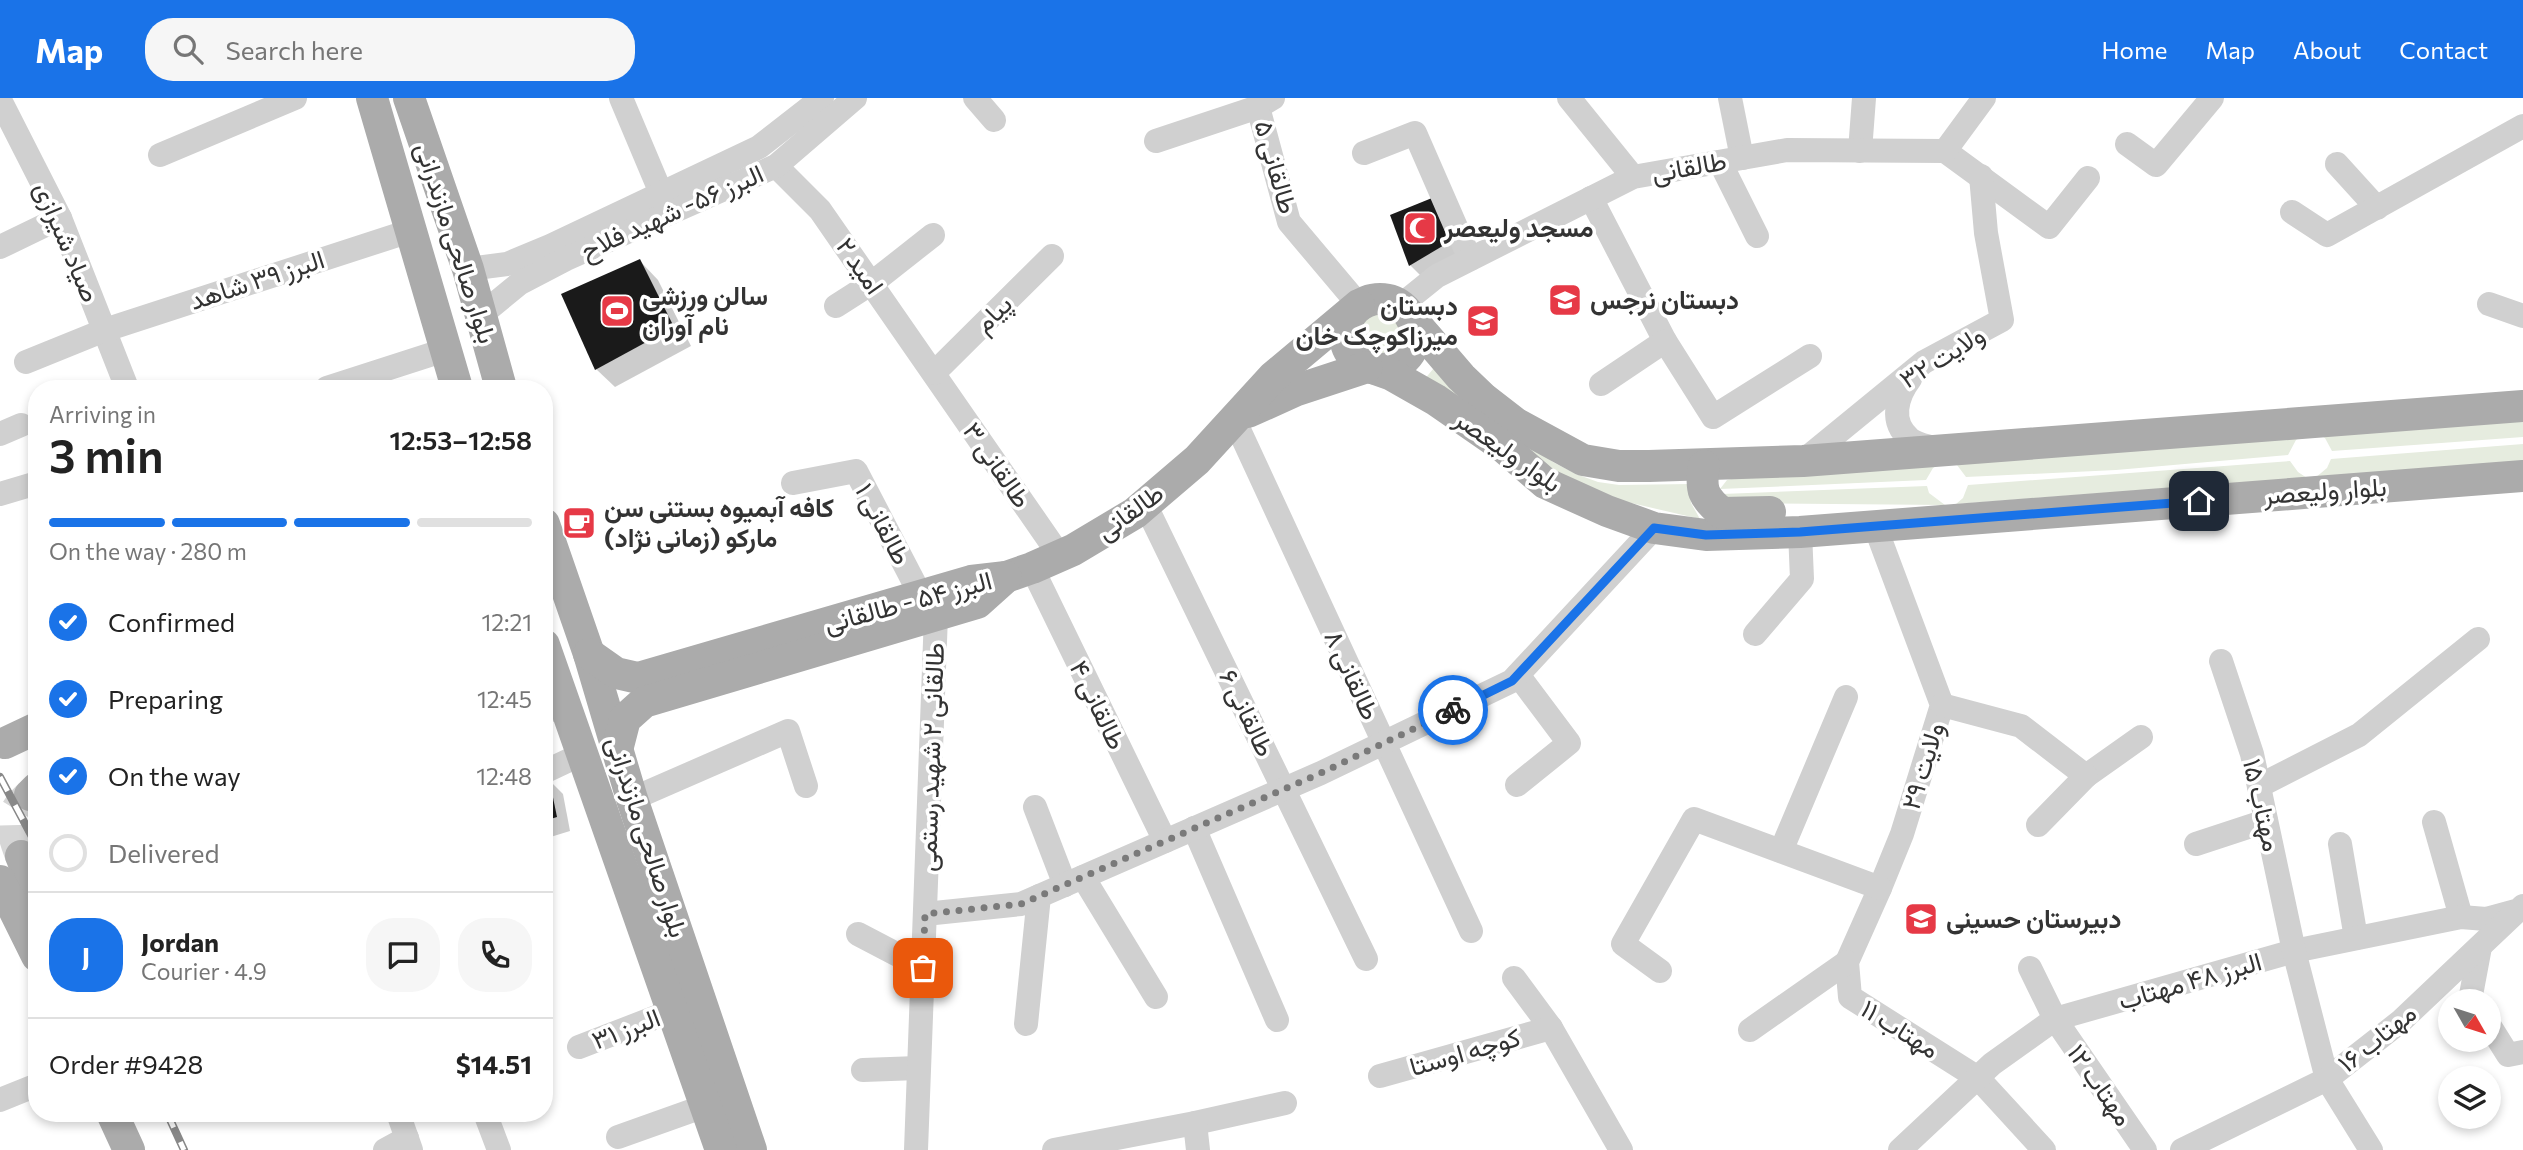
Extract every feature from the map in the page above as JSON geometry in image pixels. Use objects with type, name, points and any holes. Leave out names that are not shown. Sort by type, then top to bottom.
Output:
[{"type":"main road","name":"بلوار صالحی مازندرانی","points":[[372,98],[454,380]]},
{"type":"main road","name":"بلوار صالحی مازندرانی","points":[[409,98],[468,269],[499,380]]},
{"type":"main road","points":[[1380,298],[1391,300],[1407,313],[1415,333],[1414,345],[1408,356],[1399,364],[1387,368],[1371,368],[1357,361],[1346,343],[1347,322],[1359,305],[1380,298]]},
{"type":"main road","name":"طالقانی","points":[[1033,567],[1083,544],[1135,513],[1197,460],[1273,377],[1359,305]]},
{"type":"main road","name":"بلوار ولیعصر","points":[[1407,313],[1461,377],[1515,423],[1583,460],[1619,466],[1704,466],[1803,461],[2523,406]]},
{"type":"main road","name":"طالقانی","points":[[1234,419],[1297,390],[1371,368]]},
{"type":"main road","name":"بلوار ولیعصر","points":[[1371,368],[1392,375],[1436,400],[1501,445],[1545,483],[1607,511],[1654,528],[1706,535],[1800,532],[2523,476]]},
{"type":"main road","points":[[1704,466],[1701,484],[1707,501],[1722,513],[1891,509],[1983,518]]},
{"type":"main road","name":"بلوار صالحی مازندرانی","points":[[553,550],[589,654],[632,799],[751,1150]]},
{"type":"main road","name":"البرز ۵۴ - طالقانی","points":[[617,751],[625,719],[644,702],[653,687],[928,605],[971,581],[1033,567]]},
{"type":"main road","name":"البرز ۵۴ - طالقانی","points":[[589,654],[616,673],[638,678],[653,687]]},
{"type":"main road","name":"بلوار صالحی مازندرانی","points":[[554,708],[582,754],[721,1150]]},
{"type":"main road","points":[[5,743],[28,732]]},
{"type":"main road","points":[[21,856],[28,873]]},
{"type":"main road","points":[[0,881],[28,938]]},
{"type":"main road","points":[[116,1122],[129,1150]]},
{"type":"street","points":[[160,155],[295,98]]},
{"type":"street","points":[[621,98],[661,193]]},
{"type":"street","name":"البرز ۵۶- شهید فلاح","points":[[468,269],[507,264],[759,148],[822,98]]},
{"type":"street","name":"البرز ۵۶- شهید فلاح","points":[[481,315],[520,283],[566,259],[776,166],[855,98]]},
{"type":"street","points":[[975,98],[994,120]]},
{"type":"street","points":[[1569,98],[1633,177]]},
{"type":"street","points":[[1730,98],[1731,160],[1757,236]]},
{"type":"street","points":[[1860,150],[1864,98]]},
{"type":"street","points":[[1984,98],[1945,151],[2049,227],[2088,178]]},
{"type":"street","points":[[2127,144],[2156,165],[2212,98]]},
{"type":"street","name":"صیاد شیرازی","points":[[0,100],[60,218],[124,380]]},
{"type":"street","points":[[1156,141],[1266,102]]},
{"type":"street","name":"طالقانی ۵","points":[[1266,102],[1289,222],[1359,305]]},
{"type":"street","points":[[2292,212],[2327,235],[2523,126]]},
{"type":"street","points":[[1364,153],[1415,133],[1469,259]]},
{"type":"street","name":"طالقانی","points":[[1407,313],[1437,276],[1633,177],[1787,150],[1945,151]]},
{"type":"street","points":[[2337,164],[2377,208]]},
{"type":"street","name":"امید ۲","points":[[776,166],[820,210],[934,373]]},
{"type":"street","name":"ولایت ۳۲","points":[[1803,461],[1924,362],[2003,320],[1986,233],[1982,176]]},
{"type":"street","points":[[1591,198],[1665,341],[1713,417],[1810,356]]},
{"type":"street","points":[[0,247],[60,218]]},
{"type":"street","name":"البرز ۳۹ شاهد","points":[[26,362],[105,330],[410,231]]},
{"type":"street","points":[[836,306],[872,283],[933,235]]},
{"type":"street","name":"پیام","points":[[934,373],[1052,256]]},
{"type":"street","points":[[2489,303],[2523,316]]},
{"type":"street","points":[[1601,384],[1665,341]]},
{"type":"street","points":[[352,380],[445,350]]},
{"type":"street","points":[[1924,362],[1900,395],[1896,410],[1902,429],[1911,440],[1936,449]]},
{"type":"street","name":"طالقانی ۳","points":[[934,373],[1033,567]]},
{"type":"street","name":"طالقانی ۸","points":[[1234,419],[1471,931]]},
{"type":"street","name":"طالقانی ۱","points":[[793,483],[856,471],[928,605]]},
{"type":"street","points":[[0,494],[28,486]]},
{"type":"street","name":"طالقانی ۶","points":[[1145,504],[1366,959]]},
{"type":"street","name":"ولایت ٢٩","points":[[1875,526],[1942,705],[1902,834],[1880,888]]},
{"type":"street","points":[[925,914],[1021,904],[1284,789],[1512,681],[1654,528]]},
{"type":"street","points":[[1755,634],[1802,579],[1800,532]]},
{"type":"street","name":"طالقانی ۴","points":[[1033,567],[1165,841]]},
{"type":"street","name":"طالقانی ۲ شهید رستمی","points":[[916,1150],[925,914],[928,605]]},
{"type":"street","points":[[2259,786],[2358,735],[2478,639]]},
{"type":"street","name":"مهتاب ۱۵","points":[[2221,661],[2252,754],[2294,951],[2327,1079],[2371,1150]]},
{"type":"street","points":[[1517,675],[1569,743],[1517,785]]},
{"type":"street","points":[[1781,851],[1846,697]]},
{"type":"street","points":[[1942,705],[2021,726],[2086,776]]},
{"type":"street","points":[[632,799],[788,731],[806,786]]},
{"type":"street","points":[[2038,825],[2086,776],[2141,737]]},
{"type":"street","points":[[553,768],[582,754]]},
{"type":"street","points":[[1035,807],[1074,881],[1156,997]]},
{"type":"street","points":[[1660,971],[1623,944],[1694,818],[1880,888]]},
{"type":"street","points":[[2196,844],[2266,821]]},
{"type":"street","points":[[2434,822],[2461,917]]},
{"type":"street","points":[[1194,828],[1277,1020]]},
{"type":"street","points":[[2340,844],[2356,938]]},
{"type":"street","name":"مهتاب ۱۱","points":[[1880,888],[1847,962],[1850,997],[1978,1077]]},
{"type":"street","points":[[1026,1024],[1039,896]]},
{"type":"street","name":"البرز ۴۸ مهتاب","points":[[1900,1150],[1992,1064],[2055,1019],[2294,951],[2461,917],[2486,919],[2521,908]]},
{"type":"street","name":"مهتاب ۱۶","points":[[2182,1150],[2327,1079],[2401,1021],[2521,908]]},
{"type":"street","points":[[858,934],[923,968]]},
{"type":"street","points":[[2472,989],[2480,947]]},
{"type":"street","points":[[1749,1031],[1847,962]]},
{"type":"street","name":"مهتاب ۱۲","points":[[2030,968],[2055,1019],[2145,1150]]},
{"type":"street","points":[[1514,978],[1551,1028],[1621,1150]]},
{"type":"street","name":"البرز ۳۱","points":[[579,1047],[672,1011]]},
{"type":"street","name":"کوچه اوستا","points":[[1380,1076],[1551,1028]]},
{"type":"street","points":[[2501,1044],[2508,1055],[2523,1052]]},
{"type":"street","points":[[863,1070],[918,1068]]},
{"type":"street","points":[[1978,1077],[2044,1150]]},
{"type":"street","points":[[0,1100],[28,1089]]},
{"type":"street","points":[[1054,1150],[1285,1103]]},
{"type":"street","points":[[618,1137],[705,1106]]},
{"type":"street","points":[[385,1150],[409,1144],[400,1122]]},
{"type":"street","points":[[488,1122],[499,1150]]},
{"type":"street","points":[[1195,1123],[1198,1150]]},
{"type":"shaded area","points":[[1380,308],[1390,310],[1398,316],[1404,324],[1404,344],[1398,352],[1390,358],[1380,360],[1370,358],[1362,352],[1356,344],[1354,334],[1356,324],[1362,316],[1370,310]]},
{"type":"shaded area","points":[[1438,363],[1463,392],[1553,462],[1598,482],[1619,485],[1690,484],[1691,503],[1700,519],[1614,499],[1554,474],[1424,380]]},
{"type":"shaded area","points":[[2523,415],[2523,437],[2332,451],[2325,438],[2315,432]]},
{"type":"shaded area","points":[[2307,432],[2296,440],[2288,455],[2116,470],[1966,477],[1954,461]]},
{"type":"shaded area","points":[[2523,444],[2523,464],[2315,478],[2327,468],[2331,459]]},
{"type":"shaded area","points":[[2290,461],[2298,472],[2307,478],[1956,504],[1963,498],[1968,485]]},
{"type":"shaded area","points":[[1942,462],[1933,468],[1926,480],[1720,489],[1727,480],[1739,477]]},
{"type":"shaded area","points":[[1927,486],[1929,493],[1945,505],[1735,503],[1722,494]]},
{"type":"building","name":"مسجد ولیعصر","points":[[1432,198],[1451,241],[1409,266],[1390,215]]},
{"type":"building","name":"سالن ورزشی نام آوران","points":[[640,259],[674,327],[595,370],[561,294]]},
{"type":"building","points":[[553,798],[557,817],[553,818]]},
{"type":"tunnel","points":[[21,856],[12,823],[17,810],[28,797]]},
{"type":"railway","points":[[0,777],[28,829]]},
{"type":"railway","points":[[171,1122],[184,1150]]},
{"type":"way so far","points":[[923,968],[925,914],[1021,904],[1321,773],[1453,710]]},
{"type":"place","name":"مسجد ولیعصر","points":[[1420,228]]},
{"type":"place","name":"دبستان نرجس","points":[[1565,300]]},
{"type":"place","name":"سالن ورزشی نام آوران","points":[[617,311]]},
{"type":"place","name":"دبستان میرزاکوچک خان","points":[[1483,321]]},
{"type":"place","name":"کافه آبمیوه بستنی سن مارکو (زمانی نژاد)","points":[[579,523]]},
{"type":"place","name":"دبیرستان حسینی","points":[[1921,919]]},
{"type":"route","points":[[1453,710],[1512,681],[1654,528],[1706,535],[1800,532],[2199,501]]}]
